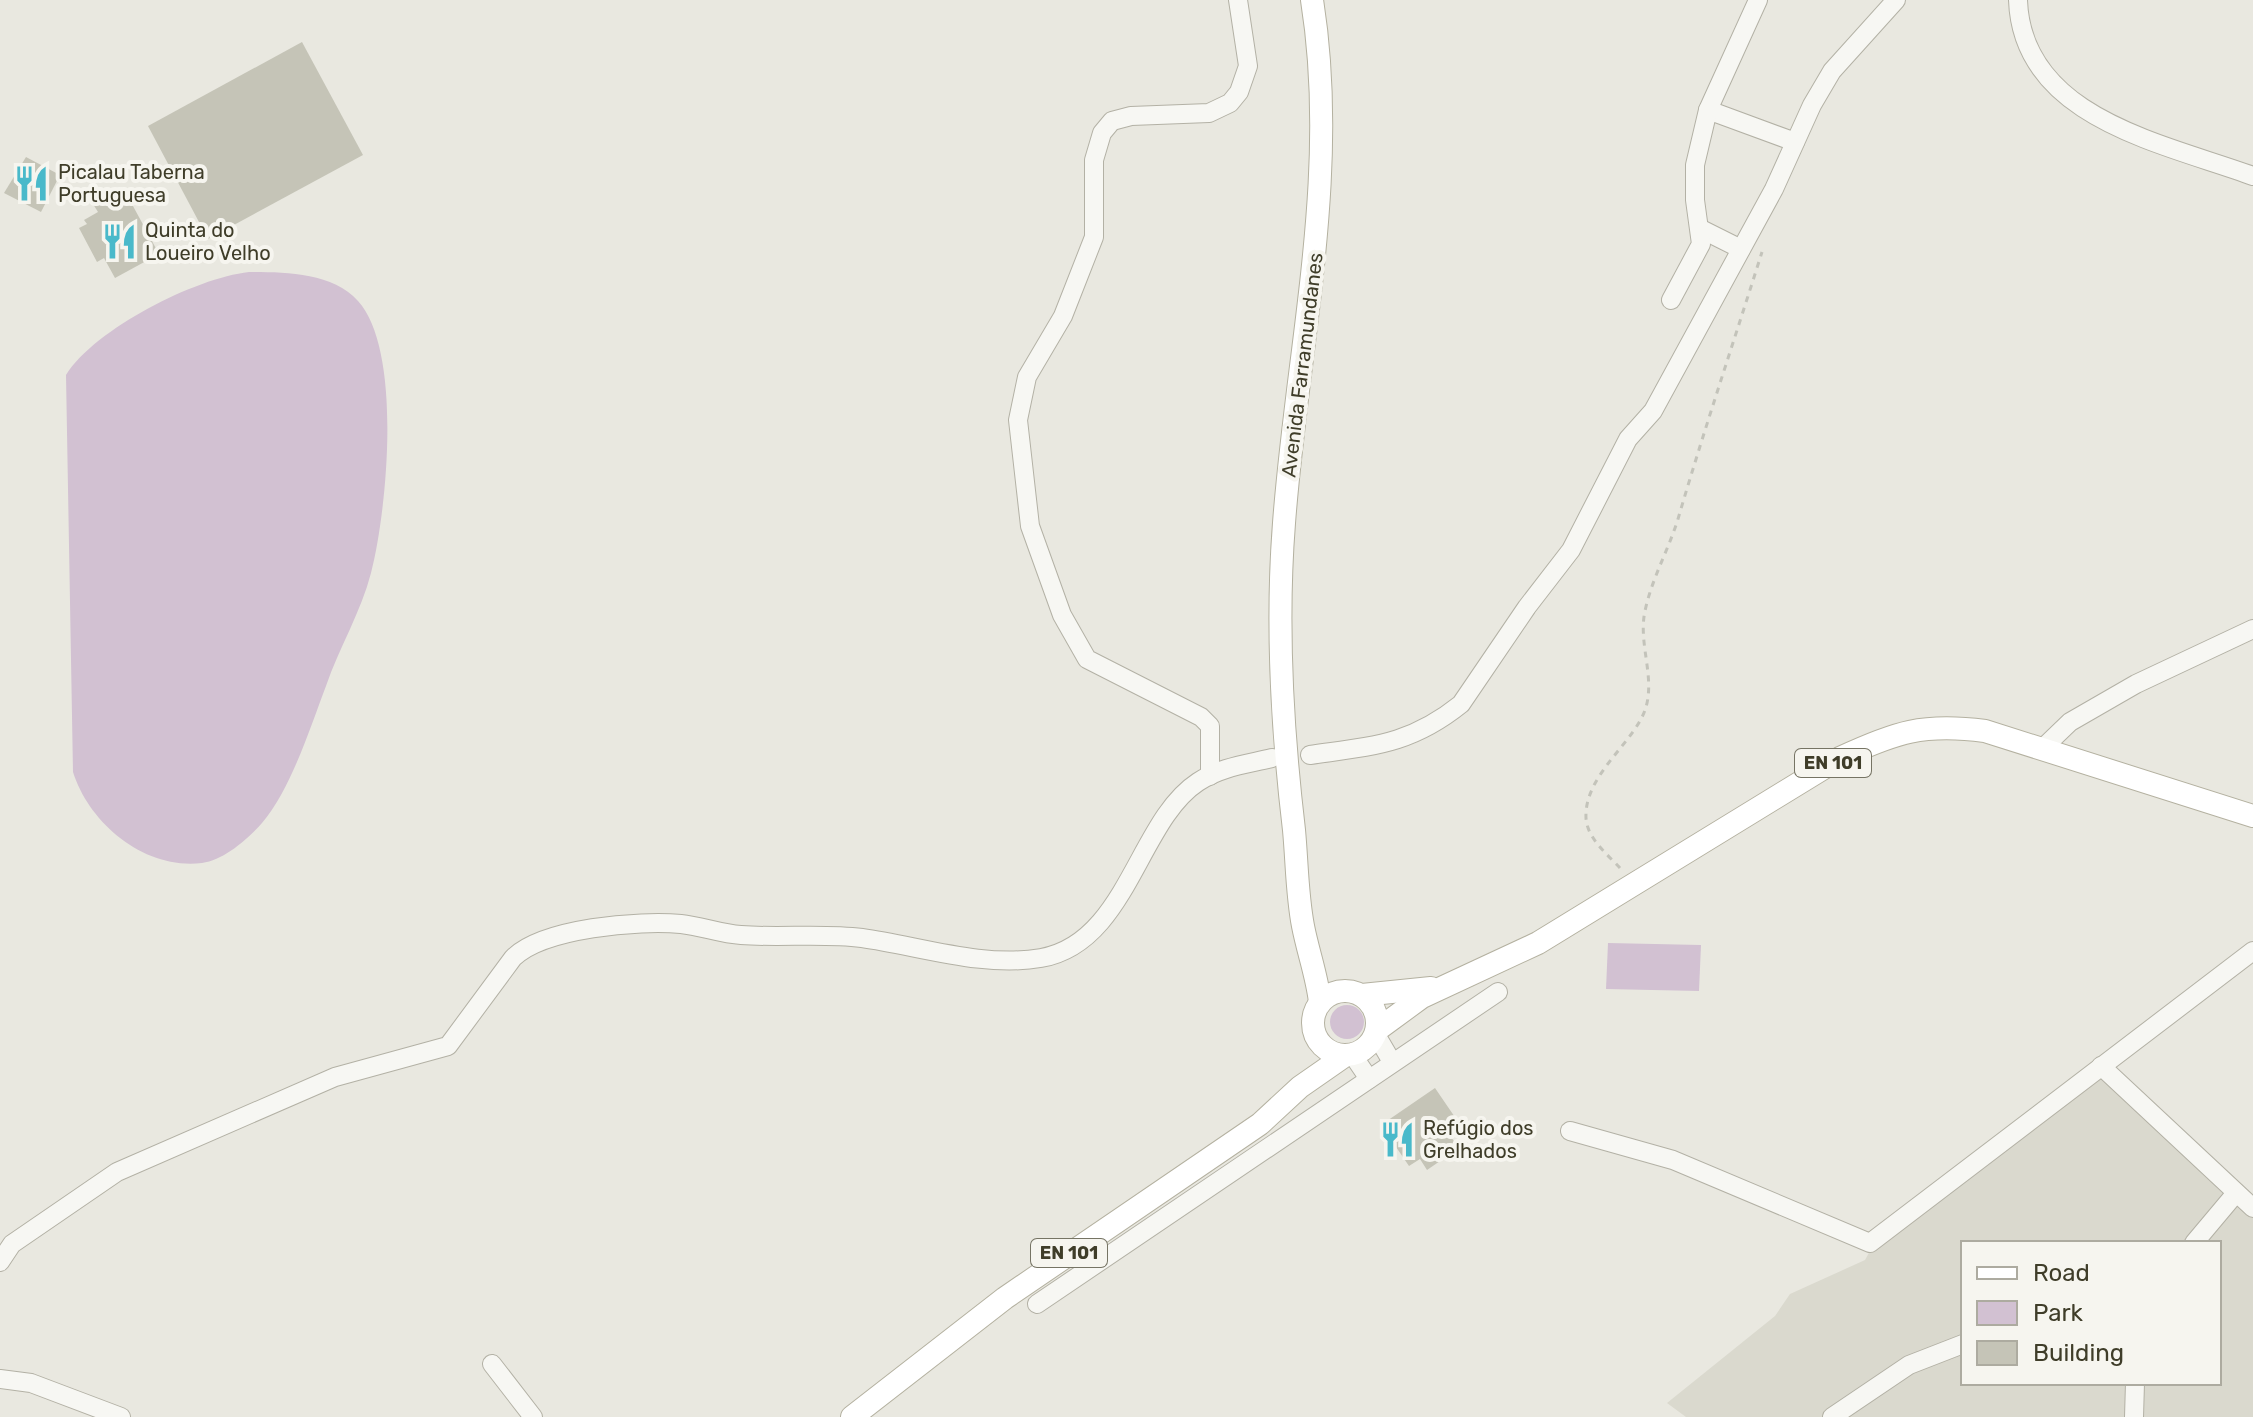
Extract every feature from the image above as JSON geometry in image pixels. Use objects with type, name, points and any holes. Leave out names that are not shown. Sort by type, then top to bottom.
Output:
[{"type":"main road","name":"Avenida Farramundanes","points":[[1312,0],[1322,114],[1319,213],[1284,523],[1280,624],[1284,730],[1303,927],[1310,947],[1320,1002]]},
{"type":"main road","name":"EN 101","points":[[1452,983],[1538,943],[1840,758],[1891,734],[1945,726],[1985,731],[2044,747],[2253,816]]},
{"type":"main road","points":[[1310,947],[1378,1016],[1376,1032]]},
{"type":"main road","points":[[1290,1096],[1304,1072],[1314,1012],[1320,1002],[1333,992],[1420,991],[1452,983]]},
{"type":"main road","points":[[1290,1096],[1349,1055],[1367,1047],[1376,1032],[1422,997],[1452,983]]},
{"type":"main road","points":[[1313,1030],[1324,1048],[1349,1055]]},
{"type":"main road","name":"EN 101","points":[[852,1417],[1005,1298],[1260,1124],[1290,1096]]},
{"type":"street","points":[[1210,776],[1210,726],[1201,717],[1087,659],[1062,615],[1030,526],[1018,420],[1027,377],[1063,316],[1094,237],[1094,160],[1102,133],[1112,121],[1131,116],[1209,113],[1230,103],[1239,92],[1248,66],[1238,0]]},
{"type":"street","points":[[1671,300],[1701,244],[1695,200],[1695,165],[1708,110],[1758,0]]},
{"type":"street","points":[[1310,755],[1393,744],[1438,722],[1461,704],[1588,524],[1615,462],[1628,439],[1653,411],[1832,71],[1896,0]]},
{"type":"street","points":[[2018,0],[2018,26],[2030,53],[2062,96],[2149,140],[2253,176]]},
{"type":"street","points":[[1708,110],[1795,142]]},
{"type":"street","points":[[1701,229],[1741,249]]},
{"type":"street","points":[[2044,747],[2070,722],[2136,684],[2253,629]]},
{"type":"street","points":[[0,1262],[6,1246],[117,1172],[335,1077],[448,1046],[513,958],[525,946],[549,937],[616,927],[680,924],[738,935],[858,938],[998,960],[1043,958],[1076,944],[1119,898],[1175,804],[1197,782],[1272,758]]},
{"type":"street","points":[[1570,1131],[1673,1160],[1870,1243],[2253,951]]},
{"type":"street","points":[[1037,1304],[1498,992]]},
{"type":"street","points":[[1376,1032],[1392,1062]]},
{"type":"street","points":[[1349,1055],[1369,1079]]},
{"type":"street","points":[[2101,1066],[2253,1208]]},
{"type":"street","points":[[2196,1241],[2236,1193]]},
{"type":"street","points":[[1832,1417],[1909,1365],[1961,1345]]},
{"type":"street","points":[[492,1364],[533,1417]]},
{"type":"street","points":[[0,1379],[31,1383],[121,1417]]},
{"type":"street","points":[[2134,1417],[2135,1385]]},
{"type":"path","points":[[1634,883],[1597,843],[1586,820],[1590,796],[1613,754],[1645,712],[1650,692],[1643,652],[1644,615],[1651,586],[1676,524],[1764,240]]},
{"type":"shaded area","points":[[2096,1070],[2253,1215],[2253,1417],[1686,1417],[1667,1403],[1775,1316],[1790,1294],[1865,1260],[1875,1242]]},
{"type":"green space","points":[[249,272],[307,276],[335,284],[358,301],[372,324],[381,356],[386,393],[386,473],[382,511],[367,587],[282,793],[262,823],[235,848],[210,861],[180,863],[140,851],[122,839],[92,809],[73,772],[66,375],[99,340],[148,308],[202,284]]},
{"type":"green space","points":[[1608,943],[1701,945],[1699,991],[1606,989]]},
{"type":"green space","points":[[1347,1005],[1359,1010],[1364,1022],[1359,1034],[1347,1039],[1335,1034],[1330,1022],[1335,1010]]},
{"type":"building","points":[[302,42],[363,155],[208,239],[148,126]]},
{"type":"building","name":"Picalau Taberna Portuguesa","points":[[26,157],[60,175],[41,212],[4,193]]},
{"type":"building","name":"Quinta do Loueiro Velho","points":[[110,195],[114,202],[127,195],[159,254],[115,278],[104,258],[97,262],[79,228],[87,224],[84,220],[98,212],[93,204]]},
{"type":"building","points":[[1435,1088],[1463,1129],[1451,1137],[1459,1148],[1427,1170],[1420,1159],[1409,1166],[1381,1125]]},
{"type":"place","name":"Picalau Taberna Portuguesa","points":[[32,184]]},
{"type":"place","name":"Quinta do Loueiro Velho","points":[[119,241]]},
{"type":"place","name":"Refúgio dos Grelhados","points":[[1397,1139]]}]
